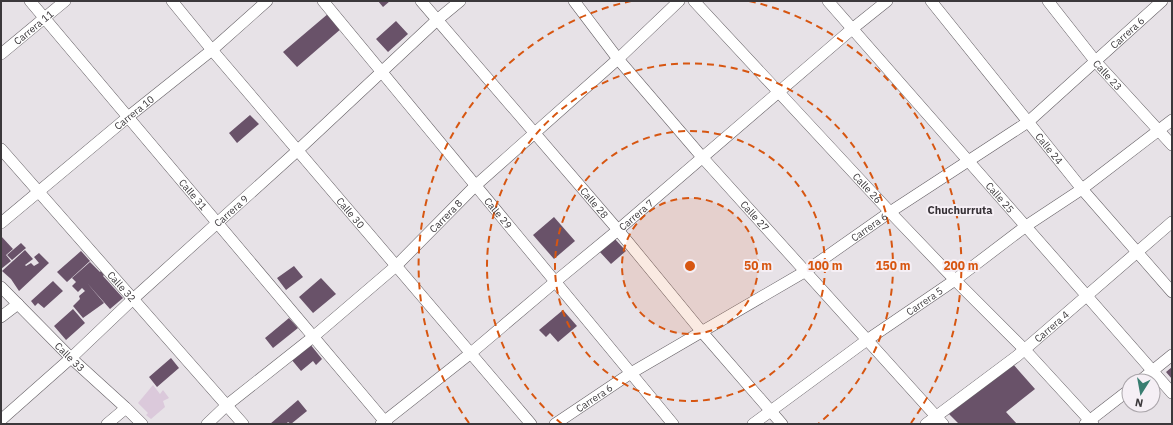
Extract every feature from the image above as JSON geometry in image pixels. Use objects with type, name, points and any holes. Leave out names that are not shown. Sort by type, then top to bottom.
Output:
[{"type":"street","name":"Calle 31","points":[[30,1],[384,423]]},
{"type":"street","name":"Carrera 11","points":[[1,54],[65,1]]},
{"type":"street","name":"Calle 30","points":[[172,1],[297,151],[531,424]]},
{"type":"street","name":"Carrera 10","points":[[1,223],[128,117],[212,50],[266,1]]},
{"type":"street","name":"Calle 29","points":[[323,1],[382,70],[475,186],[556,281],[674,424]]},
{"type":"street","name":"Calle 28","points":[[421,1],[782,424]]},
{"type":"street","name":"Carrera 9","points":[[1,420],[297,151],[382,70],[460,1]]},
{"type":"street","name":"Calle 27","points":[[574,1],[618,59],[702,157],[940,420]]},
{"type":"street","name":"Carrera 8","points":[[207,424],[227,405],[313,337],[396,266],[475,186],[618,59],[679,1]]},
{"type":"street","name":"Calle 26","points":[[694,1],[890,212],[1025,350],[1089,423]]},
{"type":"street","name":"Calle 25","points":[[828,1],[1172,393]]},
{"type":"street","name":"Carrera 7","points":[[384,423],[471,353],[618,230],[852,29],[887,1]]},
{"type":"street","name":"Calle 24","points":[[931,1],[1082,189],[1172,292]]},
{"type":"street","name":"Calle 23","points":[[1048,1],[1096,62],[1172,145]]},
{"type":"street","name":"Carrera 6","points":[[555,424],[631,373],[806,271],[890,212],[1028,122],[1162,1]]},
{"type":"street","name":"Carrera 5","points":[[753,424],[867,340],[955,280],[1026,226],[1082,189],[1172,120]]},
{"type":"street","name":"Calle 32","points":[[1,149],[243,424]]},
{"type":"street","name":"Carrera 4","points":[[926,424],[940,420],[1025,350],[1172,222]]},
{"type":"street","name":"Calle 33","points":[[1,287],[71,358],[142,424]]},
{"type":"street","points":[[1,317],[18,304]]},
{"type":"street","points":[[1150,373],[1172,355]]},
{"type":"street","points":[[1089,423],[1121,397]]},
{"type":"street","points":[[107,424],[126,408]]},
{"type":"shaded area","points":[[153,385],[160,394],[163,390],[169,398],[163,401],[165,407],[151,419],[146,415],[148,413],[138,403]]},
{"type":"building","points":[[378,1],[390,1],[383,7]]},
{"type":"building","points":[[329,13],[342,28],[297,67],[283,52]]},
{"type":"building","points":[[396,21],[408,34],[388,52],[376,39]]},
{"type":"building","points":[[250,115],[259,124],[237,143],[229,133]]},
{"type":"building","points":[[554,217],[575,241],[554,259],[533,235]]},
{"type":"building","points":[[1,236],[13,249],[6,255],[11,261],[1,269]]},
{"type":"building","points":[[614,238],[626,251],[611,264],[599,251]]},
{"type":"building","points":[[21,243],[26,248],[12,260],[7,255]]},
{"type":"building","points":[[25,250],[33,259],[25,265],[26,266],[31,263],[34,266],[39,263],[34,257],[39,253],[49,263],[19,291],[11,279],[2,271]]},
{"type":"building","points":[[81,251],[90,261],[67,282],[57,272]]},
{"type":"building","points":[[90,262],[100,272],[101,271],[104,275],[103,276],[123,298],[110,309],[87,283],[104,303],[83,318],[73,306],[80,299],[79,296],[85,291],[82,288],[78,292],[72,286],[76,282],[72,278]]},
{"type":"building","points":[[294,266],[303,277],[286,290],[277,278]]},
{"type":"building","points":[[321,278],[336,294],[313,313],[299,297]]},
{"type":"building","points":[[53,281],[63,291],[44,308],[38,303],[35,306],[31,301]]},
{"type":"building","points":[[73,309],[85,323],[66,340],[54,326]]},
{"type":"building","points":[[563,310],[577,326],[558,342],[550,333],[546,337],[539,330]]},
{"type":"building","points":[[289,318],[298,328],[273,348],[265,338]]},
{"type":"building","points":[[310,344],[322,359],[316,365],[313,361],[301,371],[291,359]]},
{"type":"building","points":[[171,358],[179,368],[157,387],[149,377]]},
{"type":"building","points":[[1013,364],[1035,389],[1006,412],[1017,424],[959,424],[949,414]]},
{"type":"building","points":[[1172,367],[1172,379],[1166,372]]},
{"type":"building","points":[[298,400],[307,411],[291,424],[288,422],[286,424],[270,424]]},
{"type":"district","name":"Chuchurruta","points":[[960,210]]}]
